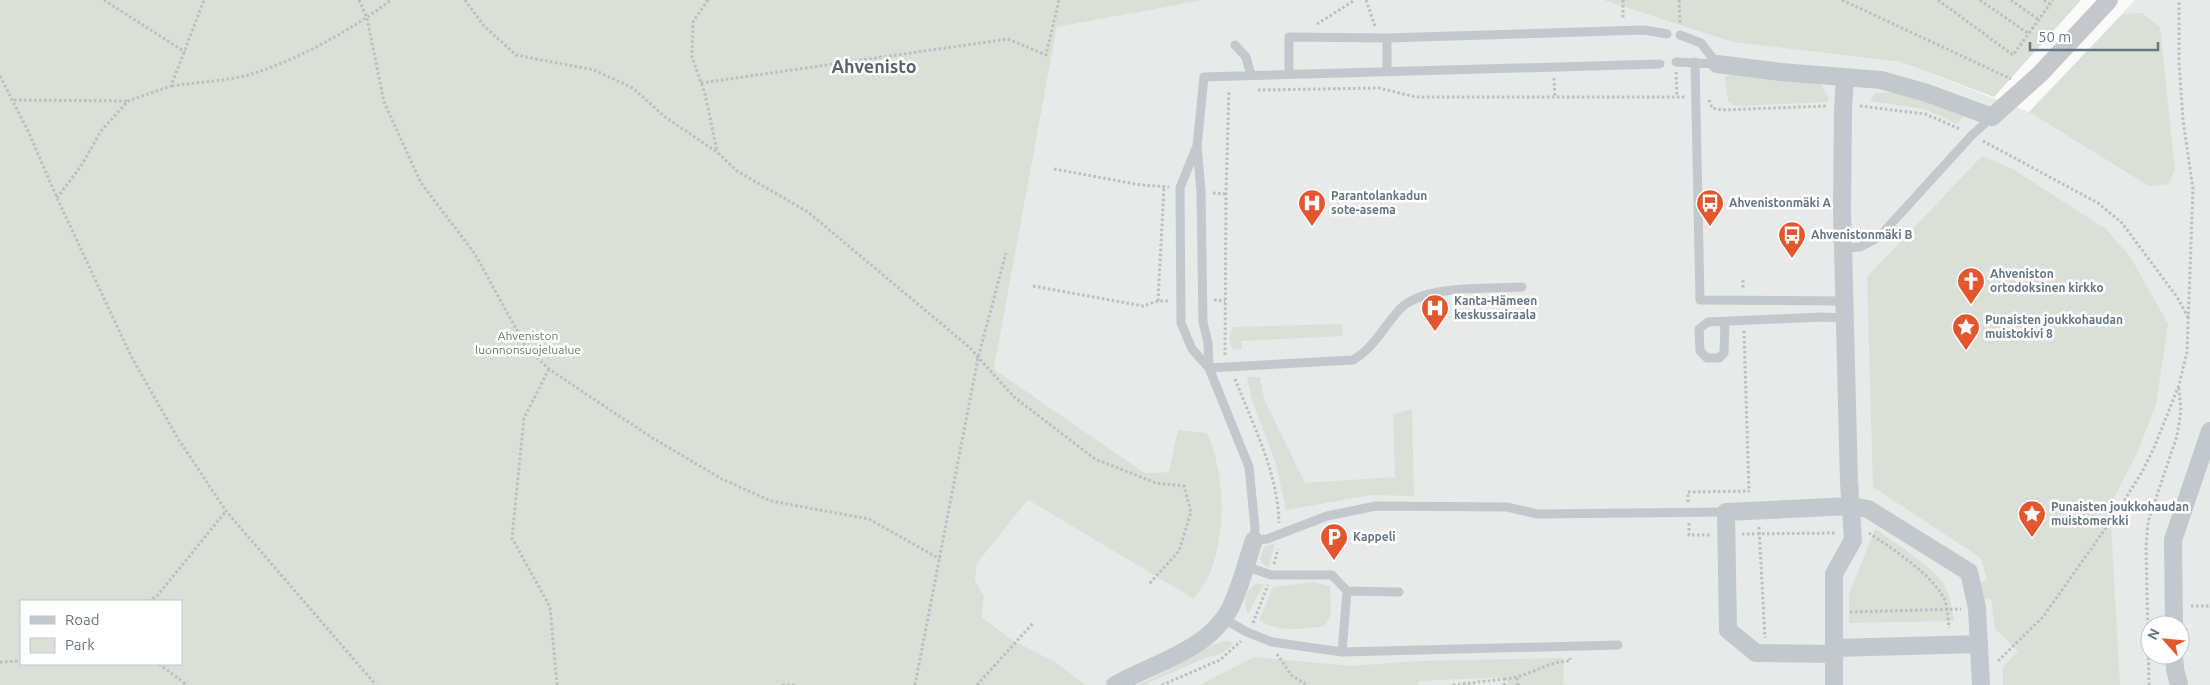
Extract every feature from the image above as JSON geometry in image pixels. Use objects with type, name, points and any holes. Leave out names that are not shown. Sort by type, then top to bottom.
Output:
[{"type":"street","points":[[1717,64],[1845,78],[1881,80],[1928,93],[1992,117],[2040,74],[2109,0]]},
{"type":"street","points":[[1834,685],[1834,574],[1853,540],[1862,535],[1850,506],[1843,248],[1842,117],[1845,78]]},
{"type":"street","points":[[2174,615],[2173,540],[2210,431]]},
{"type":"street","points":[[1979,644],[1756,653],[1728,630],[1726,512],[1850,506],[1868,509],[1969,572],[1977,608],[1979,644],[1981,685]]},
{"type":"street","points":[[1115,685],[1199,642],[1224,619],[1233,604],[1254,540]]},
{"type":"street","points":[[2174,665],[2179,685]]},
{"type":"lane","points":[[1289,73],[1289,37],[1383,38],[1623,30],[1644,30],[1667,34]]},
{"type":"lane","points":[[1680,35],[1701,43],[1717,64]]},
{"type":"lane","points":[[1383,38],[1387,71]]},
{"type":"lane","points":[[1235,45],[1246,57],[1251,74]]},
{"type":"lane","points":[[1676,62],[1717,64]]},
{"type":"lane","points":[[1695,62],[1694,100],[1700,300],[1805,301],[1845,309]]},
{"type":"lane","points":[[1660,64],[1251,74],[1204,77],[1197,146],[1201,191],[1202,322],[1208,343],[1209,368],[1249,467],[1255,528],[1254,540],[1279,534],[1327,516],[1376,506],[1507,506],[1537,514],[1726,512]]},
{"type":"lane","points":[[1843,248],[1860,247],[1879,237],[1972,135],[1992,117]]},
{"type":"lane","points":[[1197,146],[1180,188],[1181,323],[1192,349],[1209,368]]},
{"type":"lane","points":[[1209,368],[1353,360],[1372,345],[1401,308],[1413,300],[1436,292],[1522,287]]},
{"type":"lane","points":[[1725,322],[1724,354],[1720,358],[1707,358],[1700,351],[1699,330],[1708,322],[1821,317],[1845,309]]},
{"type":"lane","points":[[1245,566],[1271,575],[1332,575],[1347,591],[1399,592]]},
{"type":"lane","points":[[1342,652],[1347,591]]},
{"type":"lane","points":[[1224,619],[1247,632],[1272,642],[1342,652],[1618,645]]},
{"type":"path","points":[[104,0],[185,52]]},
{"type":"path","points":[[171,86],[204,0]]},
{"type":"path","points":[[359,0],[367,18],[384,102],[421,183],[474,254],[526,347],[549,369],[651,437],[722,479],[771,501],[869,519],[940,559]]},
{"type":"path","points":[[14,100],[128,101],[171,86],[250,74],[299,55],[367,18],[391,0]]},
{"type":"path","points":[[465,0],[484,26],[516,54],[594,70],[633,88],[665,117],[717,152],[737,171],[808,212],[969,347],[1014,397],[1095,459],[1156,483],[1184,486],[1191,512],[1179,551],[1149,584]]},
{"type":"path","points":[[708,0],[693,22],[692,57],[705,94],[717,152]]},
{"type":"path","points":[[701,83],[1008,39],[1046,55],[1059,0]]},
{"type":"path","points":[[1298,38],[1337,10],[1355,0]]},
{"type":"path","points":[[1366,0],[1383,38]]},
{"type":"path","points":[[1623,0],[1623,30]]},
{"type":"path","points":[[1679,0],[1680,35]]},
{"type":"path","points":[[1842,0],[2014,80]]},
{"type":"path","points":[[1938,0],[2013,55],[2053,0]]},
{"type":"path","points":[[1980,0],[2029,34]]},
{"type":"path","points":[[2011,0],[2039,20]]},
{"type":"path","points":[[2044,0],[2050,4]]},
{"type":"path","points":[[1998,661],[2043,617],[2117,512],[2142,472],[2161,432],[2179,385],[2187,352],[2193,189],[2183,120],[2179,63],[2179,0]]},
{"type":"path","points":[[0,76],[14,100],[57,198],[131,356],[177,437],[226,511],[376,685]]},
{"type":"path","points":[[1253,90],[1379,88],[1416,97],[1694,100],[1708,97],[1712,108]]},
{"type":"path","points":[[1162,685],[1220,660],[1238,646],[1257,617],[1280,541],[1279,509],[1272,473],[1225,355],[1228,90],[1236,90]]},
{"type":"path","points":[[57,198],[81,166],[101,131],[128,101]]},
{"type":"path","points":[[1980,139],[2098,203],[2122,223],[2177,297],[2189,320]]},
{"type":"path","points":[[1054,169],[1141,185],[1180,188]]},
{"type":"path","points":[[1158,301],[1164,187]]},
{"type":"path","points":[[1201,191],[1226,194]]},
{"type":"path","points":[[915,685],[978,358],[1006,253]]},
{"type":"path","points":[[1743,280],[1743,291]]},
{"type":"path","points":[[1033,286],[1143,306],[1158,301],[1181,301]]},
{"type":"path","points":[[1202,300],[1225,301]]},
{"type":"path","points":[[1743,320],[1749,491],[1756,510],[1760,534],[1766,653]]},
{"type":"path","points":[[549,369],[524,418],[512,538],[550,607],[557,685]]},
{"type":"path","points":[[1862,535],[1868,509]]},
{"type":"path","points":[[150,600],[157,596],[226,511]]},
{"type":"path","points":[[1689,535],[1862,535],[1895,551],[1937,586],[1947,609],[1951,645]]},
{"type":"path","points":[[1844,612],[1947,609]]},
{"type":"path","points":[[977,685],[1034,622]]},
{"type":"path","points":[[0,662],[20,660]]},
{"type":"path","points":[[1279,660],[1291,675],[1307,685]]},
{"type":"path","points":[[1453,685],[1517,678],[1564,661]]},
{"type":"path","points":[[160,665],[188,685]]},
{"type":"path","points":[[1517,678],[1518,685]]},
{"type":"path","points":[[1504,679],[1504,685]]},
{"type":"path","points":[[782,685],[798,685]]},
{"type":"shaded area","name":"Kanta-Hämeen keskussairaala","points":[[1205,0],[1603,0],[1732,42],[1901,62],[2029,112],[2135,0],[2210,0],[2210,685],[1261,685],[1254,658],[1199,685],[1086,685],[1057,663],[1009,638],[982,617],[984,596],[975,580],[977,562],[1028,500],[1194,599],[1169,472],[1145,473],[994,369],[1057,27]]},
{"type":"green space","name":"Ahveniston luonnonsuojelualue","points":[[0,0],[1205,0],[1057,27],[994,369],[1145,473],[1169,472],[1178,430],[1207,433],[1213,449],[1222,503],[1219,539],[1210,573],[1194,599],[1028,500],[977,563],[975,580],[984,596],[982,617],[1009,638],[1057,663],[1086,685],[0,685]]},
{"type":"green space","points":[[1603,0],[2081,0],[1994,97],[1901,62],[1732,42]]},
{"type":"green space","points":[[2142,13],[2160,27],[2175,170],[2168,184],[2149,186],[2029,112],[2123,14]]},
{"type":"green space","points":[[1729,75],[1814,81],[1820,83],[1829,98],[1827,102],[1736,106],[1728,102],[1725,77]]},
{"type":"green space","points":[[1895,92],[1926,100],[1964,115],[1957,124],[1925,109],[1870,101],[1875,93]]},
{"type":"green space","points":[[1982,156],[2011,168],[2106,229],[2131,258],[2168,324],[2156,404],[2138,451],[2110,506],[2120,685],[2003,685],[2003,667],[2018,651],[1995,629],[1991,598],[1981,600],[1978,583],[1987,580],[1981,558],[1873,487],[1867,277]]},
{"type":"green space","points":[[1342,324],[1343,336],[1241,341],[1242,349],[1233,350],[1229,338],[1233,327]]},
{"type":"green space","points":[[1247,377],[1260,377],[1264,399],[1305,483],[1395,477],[1393,414],[1412,409],[1414,496],[1371,495],[1286,510],[1276,464],[1251,397]]},
{"type":"green space","points":[[1875,529],[1912,554],[1938,577],[1949,597],[1954,621],[1849,623],[1849,594]]},
{"type":"green space","points":[[1275,543],[1269,567],[1264,565],[1260,559],[1264,547]]},
{"type":"green space","points":[[1314,582],[1330,586],[1331,614],[1325,626],[1292,629],[1275,627],[1259,620],[1273,587]]},
{"type":"green space","points":[[1256,584],[1264,584],[1248,614],[1245,605],[1247,594]]},
{"type":"green space","points":[[1225,641],[1233,642],[1221,654],[1205,658],[1144,685],[1137,685],[1169,670],[1211,645]]},
{"type":"green space","points":[[1254,657],[1351,666],[1418,661],[1564,658],[1563,684],[1570,685],[1508,685],[1507,677],[1419,681],[1419,685],[1199,685]]},
{"type":"place","name":"Parantolankadun sote-asema","points":[[1312,227]]},
{"type":"place","name":"Ahvenistonmäki A","points":[[1710,227]]},
{"type":"place","name":"Ahvenistonmäki B","points":[[1792,259]]},
{"type":"place","name":"Ahveniston ortodoksinen kirkko","points":[[1971,305]]},
{"type":"place","name":"Kanta-Hämeen keskussairaala","points":[[1435,332]]},
{"type":"place","name":"Punaisten joukkohaudan muistokivi 8","points":[[1966,351]]},
{"type":"place","name":"Punaisten joukkohaudan muistomerkki","points":[[2032,538]]},
{"type":"place","name":"Kappeli","points":[[1334,561]]},
{"type":"district","name":"Ahvenisto","points":[[874,67]]}]
